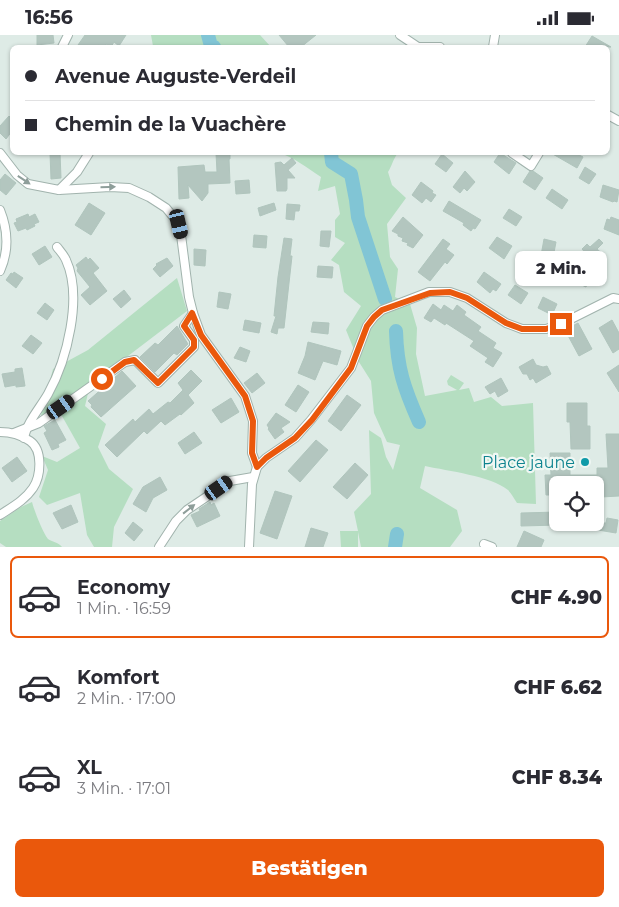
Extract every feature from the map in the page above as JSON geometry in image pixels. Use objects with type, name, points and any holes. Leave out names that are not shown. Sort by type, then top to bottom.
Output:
[{"type":"street","points":[[400,35],[415,45]]},
{"type":"street","points":[[0,153],[17,175],[28,184],[59,190],[110,187],[129,188],[166,208],[179,224],[192,313],[201,335],[245,396],[253,421],[252,453],[257,467]]},
{"type":"street","points":[[59,190],[77,172],[88,155]]},
{"type":"street","points":[[515,155],[531,166],[538,155]]},
{"type":"street","points":[[0,210],[7,240],[4,261],[0,271]]},
{"type":"street","points":[[24,438],[26,429],[49,393],[64,358],[71,329],[72,301],[69,270],[66,259],[57,247]]},
{"type":"street","points":[[249,547],[253,477],[257,467],[266,458],[295,438],[312,420],[351,368],[367,326],[382,310],[430,293],[450,292],[467,298],[506,323],[522,329],[546,329],[561,324],[613,298],[619,299]]},
{"type":"street","points":[[14,433],[39,423],[125,362],[134,360],[158,383],[194,347],[194,340],[184,326],[192,313]]},
{"type":"street","points":[[0,432],[14,433],[31,441],[39,462],[39,473],[35,485],[23,500],[0,515]]},
{"type":"street","points":[[159,547],[176,521],[187,510],[230,481],[253,477]]},
{"type":"green space","points":[[151,35],[260,35],[269,45],[153,45]]},
{"type":"green space","points":[[285,155],[397,155],[388,172],[392,185],[406,198],[387,224],[390,257],[398,269],[395,297],[410,304],[417,328],[416,354],[425,396],[457,390],[448,385],[447,381],[451,375],[464,383],[459,390],[469,388],[474,402],[491,397],[502,406],[533,403],[536,504],[517,503],[508,490],[491,481],[425,466],[420,488],[457,510],[462,531],[450,547],[361,547],[358,532],[358,547],[341,547],[340,531],[358,531],[354,512],[371,494],[369,430],[381,438],[386,457],[393,470],[400,445],[387,442],[374,413],[371,381],[359,362],[346,330],[361,306],[344,292],[339,265],[331,260],[345,243],[335,237],[335,220],[340,214],[335,186],[318,191],[321,177]]},
{"type":"green space","points":[[177,278],[187,311],[90,385],[85,406],[106,424],[98,447],[109,469],[133,489],[114,527],[112,547],[94,547],[87,535],[80,493],[47,505],[39,497],[48,470],[42,456],[57,462],[80,448],[62,416],[41,415],[53,369],[88,350]]},
{"type":"green space","points":[[32,502],[48,539],[62,547],[6,547],[0,543],[0,521]]},
{"type":"building","points":[[37,35],[53,35],[54,43],[37,45]]},
{"type":"building","points":[[85,35],[126,35],[120,45],[114,42],[112,45],[78,45]]},
{"type":"building","points":[[279,35],[316,35],[304,45],[287,45]]},
{"type":"building","points":[[592,36],[608,45],[586,45]]},
{"type":"building","points":[[10,117],[10,134],[6,139],[0,133],[0,126]]},
{"type":"building","points":[[50,155],[60,155],[61,178],[51,179]]},
{"type":"building","points":[[216,155],[230,155],[230,183],[208,184],[208,193],[202,201],[188,185],[189,198],[179,199],[178,167],[204,165],[205,172],[217,172]]},
{"type":"building","points":[[441,155],[453,163],[446,172],[435,164]]},
{"type":"building","points":[[499,155],[503,155],[516,163],[509,174],[494,162]]},
{"type":"building","points":[[554,155],[579,155],[583,157],[577,168]]},
{"type":"building","points":[[292,158],[296,163],[288,170],[295,178],[287,178],[286,191],[277,191],[275,163],[281,162],[284,165]]},
{"type":"building","points":[[585,167],[596,174],[589,184],[579,178]]},
{"type":"building","points":[[465,171],[475,182],[467,191],[464,188],[460,193],[453,187]]},
{"type":"building","points":[[530,171],[543,178],[535,190],[523,182]]},
{"type":"building","points":[[5,174],[16,183],[6,195],[0,190],[0,180]]},
{"type":"building","points":[[249,180],[250,193],[236,194],[235,181]]},
{"type":"building","points":[[421,182],[436,195],[431,202],[426,198],[422,203],[412,195]]},
{"type":"building","points":[[603,185],[619,190],[617,202],[600,197]]},
{"type":"building","points":[[552,189],[568,200],[562,209],[546,198]]},
{"type":"building","points":[[449,201],[481,220],[475,229],[473,228],[471,231],[463,225],[464,223],[443,211]]},
{"type":"building","points":[[89,203],[105,213],[91,235],[75,225]]},
{"type":"building","points":[[274,203],[276,210],[260,216],[258,208]]},
{"type":"building","points":[[287,204],[300,205],[299,211],[295,211],[294,220],[286,219]]},
{"type":"building","points":[[509,209],[522,217],[516,226],[503,218]]},
{"type":"building","points":[[28,214],[29,217],[35,214],[39,222],[27,230],[26,228],[18,231],[14,223],[17,222],[16,219]]},
{"type":"building","points":[[403,217],[423,235],[413,248],[392,231]]},
{"type":"building","points":[[611,217],[619,220],[619,235],[604,229],[607,219],[610,220]]},
{"type":"building","points":[[321,231],[331,231],[329,247],[320,246]]},
{"type":"building","points":[[254,235],[267,236],[266,248],[253,247]]},
{"type":"building","points":[[497,237],[512,246],[504,259],[489,248]]},
{"type":"building","points":[[284,238],[292,239],[290,256],[292,256],[284,328],[278,328],[277,334],[271,332],[276,316],[274,316]]},
{"type":"building","points":[[443,239],[450,244],[446,249],[454,255],[447,264],[445,262],[430,281],[418,272]]},
{"type":"building","points":[[544,239],[556,242],[552,263],[540,261]]},
{"type":"building","points":[[599,239],[603,243],[597,249],[605,256],[599,262],[592,254],[589,257],[582,249],[587,244],[590,247]]},
{"type":"building","points":[[45,246],[52,257],[39,265],[32,254]]},
{"type":"building","points":[[194,249],[206,250],[205,266],[194,265]]},
{"type":"building","points":[[86,257],[88,260],[90,258],[99,268],[93,273],[107,291],[90,305],[81,295],[90,287],[77,271],[76,265]]},
{"type":"building","points":[[167,258],[173,266],[160,277],[153,269],[156,264]]},
{"type":"building","points":[[570,264],[582,269],[580,271],[590,276],[586,287],[571,280],[574,272],[568,270]]},
{"type":"building","points":[[318,266],[333,267],[332,278],[317,277]]},
{"type":"building","points":[[14,272],[23,278],[16,288],[6,280]]},
{"type":"building","points":[[484,272],[501,284],[496,291],[493,289],[490,293],[477,282]]},
{"type":"building","points":[[515,285],[528,293],[521,304],[508,295]]},
{"type":"building","points":[[124,290],[131,299],[121,308],[113,299]]},
{"type":"building","points":[[219,292],[231,294],[228,309],[217,307]]},
{"type":"building","points":[[543,297],[557,304],[552,315],[538,308]]},
{"type":"building","points":[[45,303],[54,310],[47,320],[37,313]]},
{"type":"building","points":[[433,304],[441,310],[444,305],[453,311],[457,305],[466,312],[464,315],[481,327],[478,331],[496,343],[493,348],[502,353],[493,367],[485,362],[488,358],[470,346],[474,341],[446,323],[445,325],[434,318],[431,322],[424,318]]},
{"type":"building","points":[[245,320],[261,323],[259,333],[243,330]]},
{"type":"building","points":[[612,320],[619,333],[619,349],[613,353],[599,328]]},
{"type":"building","points":[[313,322],[329,323],[328,334],[311,332]]},
{"type":"building","points":[[578,323],[592,349],[579,356],[565,330]]},
{"type":"building","points":[[177,326],[188,344],[177,355],[174,353],[155,372],[140,357],[155,343],[158,345]]},
{"type":"building","points":[[31,335],[42,343],[33,354],[22,346]]},
{"type":"building","points":[[308,342],[341,351],[337,365],[323,361],[315,380],[298,373]]},
{"type":"building","points":[[240,347],[250,351],[246,362],[234,358]]},
{"type":"building","points":[[533,359],[536,365],[547,366],[551,374],[536,383],[533,378],[530,380],[527,374],[523,374],[519,367]]},
{"type":"building","points":[[619,365],[619,392],[607,373]]},
{"type":"building","points":[[22,368],[25,386],[5,387],[2,374],[15,372],[15,369]]},
{"type":"building","points":[[191,370],[202,381],[188,395],[194,403],[181,415],[165,425],[161,421],[147,434],[144,431],[117,457],[105,445],[133,419],[135,422],[149,409],[153,414],[168,402],[170,403],[183,390],[178,383]]},
{"type":"building","points":[[122,371],[136,386],[101,417],[88,401]]},
{"type":"building","points":[[257,373],[265,383],[252,393],[244,383]]},
{"type":"building","points":[[501,378],[508,391],[498,397],[495,391],[490,394],[485,387]]},
{"type":"building","points":[[298,385],[309,392],[296,412],[285,405]]},
{"type":"building","points":[[347,395],[361,405],[341,431],[328,421]]},
{"type":"building","points":[[231,398],[239,412],[221,423],[212,410]]},
{"type":"building","points":[[567,403],[587,403],[590,449],[571,449],[570,422],[567,422]]},
{"type":"building","points":[[276,413],[290,422],[281,428],[284,432],[275,439],[267,425]]},
{"type":"building","points":[[55,420],[66,440],[58,444],[59,447],[52,450],[44,433],[47,431],[44,426]]},
{"type":"building","points":[[194,432],[202,443],[185,454],[178,443]]},
{"type":"building","points":[[606,434],[619,434],[619,496],[604,497],[604,476],[549,476],[549,495],[546,495],[545,475],[551,475],[550,453],[570,453],[570,475],[597,475],[597,468],[608,468]]},
{"type":"building","points":[[316,440],[328,450],[300,482],[288,471]]},
{"type":"building","points":[[17,457],[27,471],[12,482],[2,468]]},
{"type":"building","points":[[355,463],[368,475],[347,499],[333,487]]},
{"type":"building","points":[[160,477],[167,490],[153,498],[146,512],[133,504],[143,487]]},
{"type":"building","points":[[275,491],[292,496],[277,539],[260,533]]},
{"type":"building","points":[[210,502],[211,505],[214,503],[220,516],[197,527],[191,515],[200,511],[199,509]]},
{"type":"building","points":[[71,505],[78,522],[62,529],[53,513]]},
{"type":"building","points":[[549,512],[549,525],[521,526],[521,513]]},
{"type":"building","points":[[607,518],[618,520],[616,533],[604,531],[604,523],[606,523]]},
{"type":"building","points":[[133,522],[143,530],[134,541],[125,533]]},
{"type":"building","points":[[311,528],[328,533],[323,547],[305,547]]},
{"type":"building","points":[[524,531],[544,540],[541,547],[517,547]]},
{"type":"waterway","points":[[208,35],[211,45]]},
{"type":"waterway","points":[[331,155],[332,162],[351,174],[358,217],[385,299]]},
{"type":"waterway","points":[[396,331],[402,378],[419,422]]},
{"type":"waterway","points":[[395,547],[397,534]]},
{"type":"place","name":"Place jaune","points":[[585,462]]},
{"type":"route","points":[[102,379],[125,362],[134,360],[158,383],[194,347],[194,340],[184,326],[192,313],[201,335],[245,396],[253,421],[252,453],[257,467],[266,458],[295,438],[312,420],[351,368],[367,326],[382,310],[398,303],[440,291],[460,294],[506,323],[522,329],[546,329],[561,324]]}]
